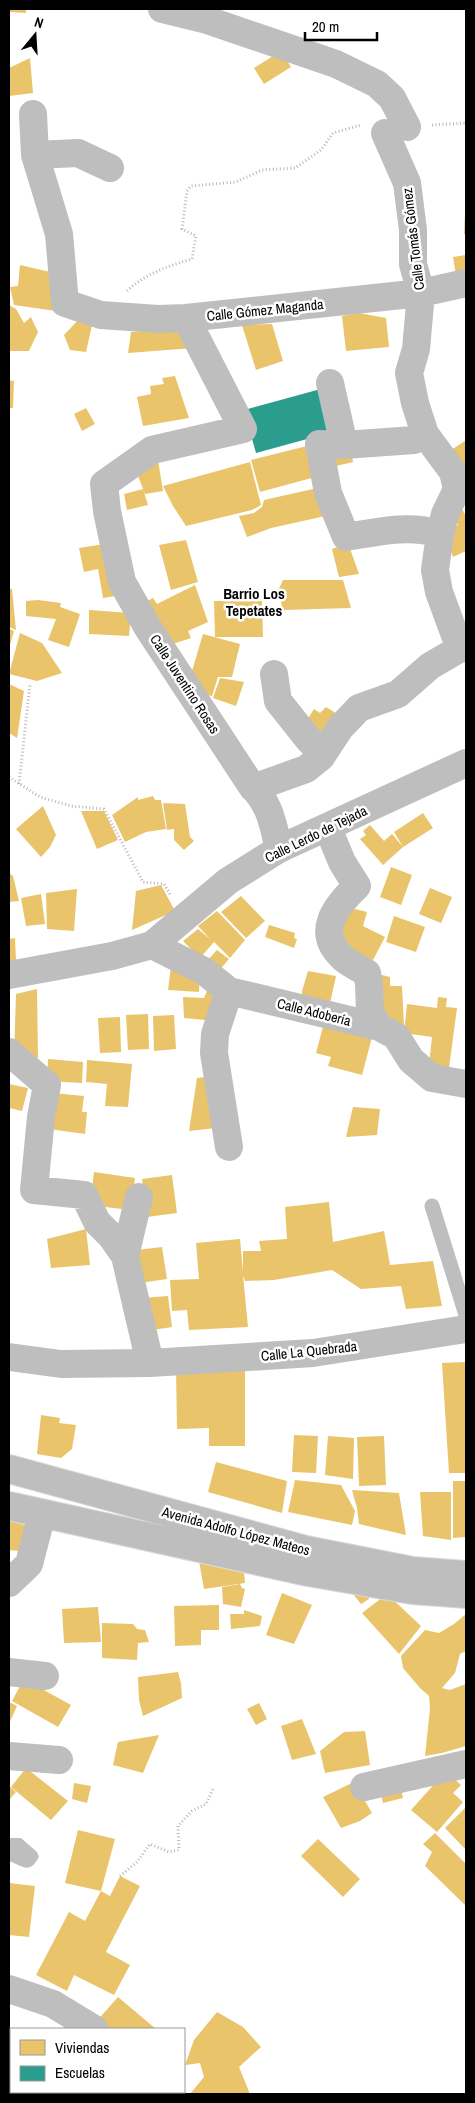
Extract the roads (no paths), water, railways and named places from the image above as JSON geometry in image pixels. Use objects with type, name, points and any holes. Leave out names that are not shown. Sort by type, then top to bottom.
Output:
[{"type":"street","name":"Calle Tomás Gómez","points":[[162,9],[207,20],[336,64],[377,84],[392,98],[396,130],[407,183],[413,230],[414,264],[421,293],[416,349],[409,374],[415,403],[425,434],[453,472],[457,490],[445,514],[435,570],[439,592],[463,647]]},
{"type":"street","points":[[33,114],[35,155],[78,153],[110,168]]},
{"type":"street","name":"Calle Gómez Maganda","points":[[35,155],[58,234],[65,303],[101,315],[158,319],[186,318],[421,293],[466,283]]},
{"type":"street","name":"Calle Juventino Rosas","points":[[186,318],[243,429],[152,450],[104,484],[107,511],[122,582],[148,628],[253,788],[265,800],[279,849]]},
{"type":"street","points":[[330,383],[344,445]]},
{"type":"street","points":[[425,434],[414,440],[344,445],[319,444],[328,493],[346,537],[398,528],[430,531],[440,534]]},
{"type":"street","points":[[253,788],[306,769],[323,754],[340,728],[359,708],[398,694],[430,666],[463,647]]},
{"type":"street","points":[[274,674],[278,701],[309,740],[323,754]]},
{"type":"street","name":"Calle Lerdo de Tejada","points":[[9,975],[112,956],[152,945],[228,880],[279,849],[466,763]]},
{"type":"street","points":[[328,828],[342,862],[357,886],[340,902],[330,923],[329,937],[335,949],[344,959],[367,973],[370,1012],[379,1027]]},
{"type":"street","name":"Calle Adobería","points":[[152,945],[204,971],[229,991],[379,1027],[396,1036],[412,1060],[432,1078],[466,1084]]},
{"type":"street","points":[[9,975],[9,986]]},
{"type":"street","points":[[229,991],[214,1034],[214,1053],[229,1147]]},
{"type":"street","points":[[9,1052],[47,1085],[41,1116],[34,1190],[84,1195],[97,1222],[111,1236],[125,1256],[150,1363]]},
{"type":"street","points":[[125,1256],[139,1197]]},
{"type":"street","name":"Calle La Quebrada","points":[[9,1357],[61,1364],[150,1363],[313,1352],[466,1329]]},
{"type":"street","name":"Avenida Adolfo López Mateos","points":[[9,1469],[306,1550],[413,1570],[466,1575]]},
{"type":"street","name":"Avenida Adolfo López Mateos","points":[[9,1506],[308,1572],[412,1590],[466,1594]]},
{"type":"street","points":[[9,1583],[30,1564],[42,1514]]},
{"type":"street","points":[[9,1672],[45,1676]]},
{"type":"street","points":[[9,1756],[59,1760]]},
{"type":"street","points":[[364,1787],[466,1764]]},
{"type":"street","points":[[9,1989],[53,2004],[92,2028]]},
{"type":"lane","points":[[432,1206],[466,1315]]},
{"type":"district","name":"Barrio Los Tepetates","points":[[254,602]]}]
